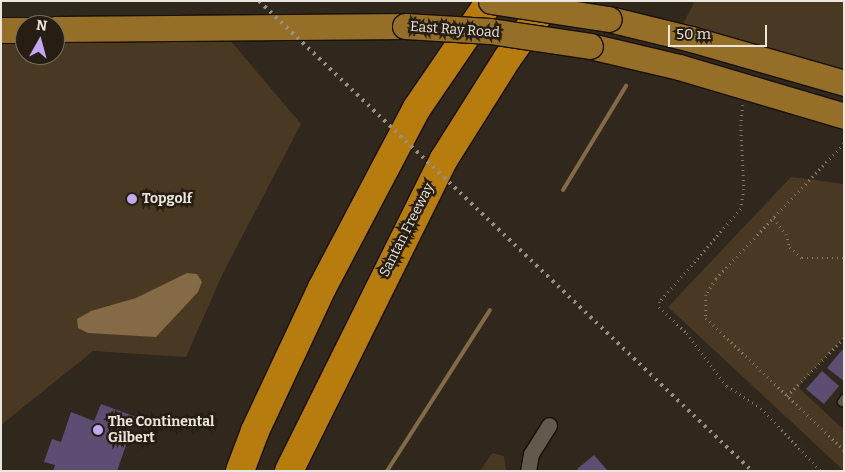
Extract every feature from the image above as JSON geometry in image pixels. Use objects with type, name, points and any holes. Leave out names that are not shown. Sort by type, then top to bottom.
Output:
[{"type":"highway","points":[[240,471],[255,431],[322,288],[412,116],[490,1]]},
{"type":"highway","name":"Santan Freeway","points":[[289,471],[444,159],[507,59],[548,1]]},
{"type":"main road","points":[[490,1],[609,19],[844,84]]},
{"type":"main road","name":"East Ray Road","points":[[65,29],[405,26],[490,31],[590,46],[679,67],[844,116]]},
{"type":"main road","points":[[1,30],[15,30]]},
{"type":"street","points":[[528,471],[531,454],[550,425]]},
{"type":"path","points":[[744,104],[741,125],[744,189],[741,209],[660,302],[659,307],[687,333],[727,386],[761,408],[821,471]]},
{"type":"path","points":[[844,144],[716,279],[706,294],[706,318],[844,450]]},
{"type":"path","points":[[774,218],[786,234],[790,247],[802,258],[844,258]]},
{"type":"path","points":[[788,396],[844,338]]},
{"type":"shaded area","points":[[695,1],[844,1],[844,70],[683,24]]},
{"type":"shaded area","name":"Topgolf","points":[[230,40],[301,124],[223,273],[186,357],[93,351],[1,425],[1,42],[15,41],[15,65],[65,65],[65,41]]},
{"type":"shaded area","points":[[791,177],[844,184],[844,337],[798,387],[844,430],[844,471],[668,307]]},
{"type":"shaded area","points":[[187,273],[197,274],[202,282],[198,292],[156,337],[88,333],[78,328],[77,319],[91,311],[136,298]]},
{"type":"shaded area","points":[[492,453],[504,456],[506,471],[480,471]]},
{"type":"building","points":[[842,350],[844,351],[844,381],[827,368]]},
{"type":"building","points":[[822,371],[839,386],[824,404],[806,389]]},
{"type":"building","name":"The Continental Gilbert","points":[[101,404],[136,417],[117,471],[53,471],[55,465],[44,462],[52,439],[61,442],[71,412],[94,421]]},
{"type":"building","points":[[594,455],[608,471],[579,471],[577,469]]},
{"type":"waterway","points":[[563,190],[626,86]]},
{"type":"waterway","points":[[387,471],[490,310]]},
{"type":"railway","points":[[259,1],[752,471]]},
{"type":"place","name":"Topgolf","points":[[132,199]]},
{"type":"place","name":"The Continental Gilbert","points":[[98,430]]}]
